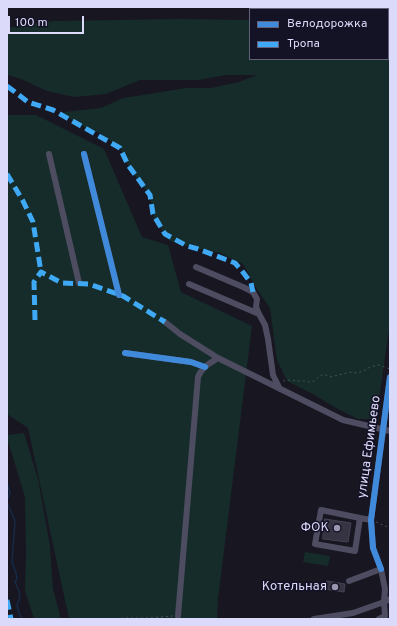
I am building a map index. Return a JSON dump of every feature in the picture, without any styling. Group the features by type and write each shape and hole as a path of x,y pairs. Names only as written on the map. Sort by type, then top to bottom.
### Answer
{"street":[{"path":"49,154 78,284"},
{"path":"84,154 119,295"},
{"path":"196,267 253,292 257,299 256,308 264,325 268,339 273,375 278,386"},
{"path":"190,284 259,314"},
{"path":"165,322 180,334 218,358 278,386 343,420 390,431"},
{"path":"125,353 191,362 205,367"},
{"path":"178,616 198,377 200,372 205,367 218,358"},
{"name":"улица Ефимьево","path":"379,619 385,616 387,600 381,569 373,548 371,520 390,377"},
{"path":"360,518 355,551 315,544 321,510 371,520"},
{"path":"349,581 381,569"},
{"path":"314,619 353,614 387,600"}],"path":[{"path":"278,386 281,382 289,380 309,382 322,375 330,376 351,372 358,373 379,364 390,369"},
{"path":"371,520 390,528"},
{"path":"96,619 178,616"}],"green space":[{"path":"178,19 249,20 249,60 389,60 390,22 390,323 376,419 358,419 287,381 277,360 270,308 258,291 243,264 220,253 170,241 154,220 150,195 130,170 120,148 100,133 86,128 60,113 101,108 123,98 186,88 211,88 239,82 257,75 226,75 198,80 140,80 106,94 74,97 47,91 21,79 7,75 7,28 54,21"},
{"path":"7,115 36,115 104,149 142,237 168,245 181,292 252,326 218,599 217,619 69,619 28,428 7,414"},
{"path":"24,433 38,479 50,546 53,589 61,619 34,619 25,590 25,497 7,438 7,435"},
{"path":"305,552 330,556 328,566 303,562"}],"building":[{"name":"ФОК","path":"325,519 351,523 348,542 323,539"},
{"name":"Котельная","path":"327,581 345,584 344,592 325,589"}],"waterway":[{"path":"7,483 10,493 7,500"},
{"path":"7,503 15,521 12,562 16,573 17,579 15,582 20,598 17,605 22,619"}],"marked path":[{"path":"7,86 28,102 53,110 120,148 128,165 150,195 153,214 165,234 187,246 235,263 251,283 253,292"},
{"path":"7,174 23,201 33,222 41,272"},
{"path":"35,320 34,282 41,272 62,283 89,284 123,296 165,322"},
{"path":"7,600 11,619"}],"cycle path":[{"path":"84,154 119,295"},
{"path":"125,353 191,362 205,367"},
{"path":"381,569 373,548 371,520 390,377"}],"place":[{"name":"ФОК","path":"337,528"},
{"name":"Котельная","path":"335,587"}]}
